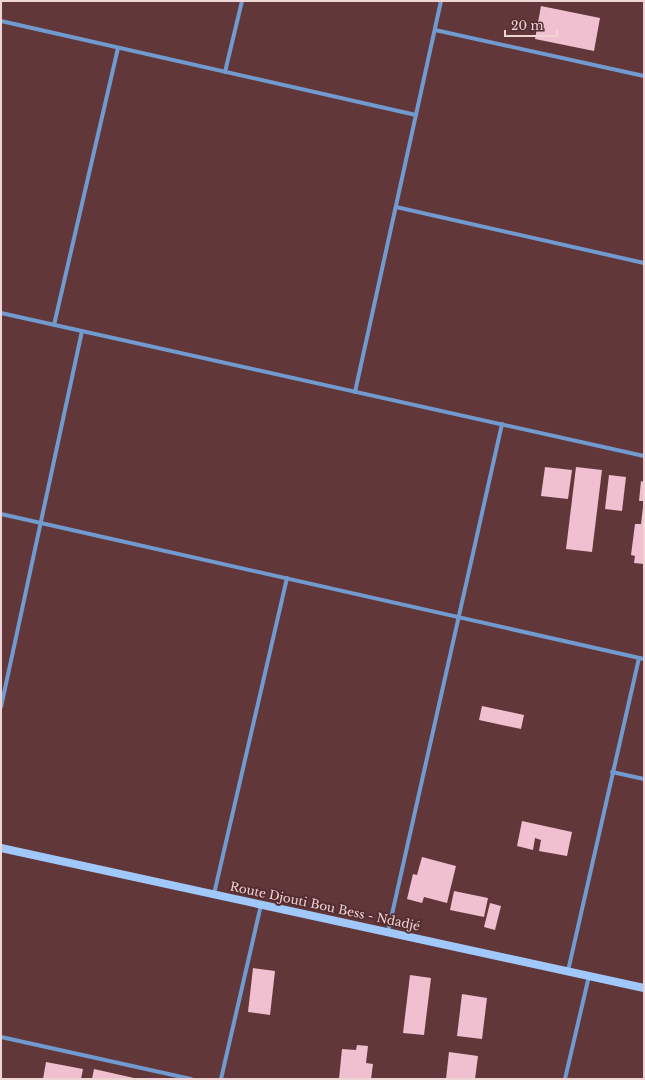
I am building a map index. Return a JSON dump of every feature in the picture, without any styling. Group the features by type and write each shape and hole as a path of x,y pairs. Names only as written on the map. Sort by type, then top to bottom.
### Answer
{"main road":[{"name":"Route Djouti Bou Bess - Ndadjé","path":"1,848 644,988"}],"street":[{"path":"225,72 242,1"},
{"path":"355,392 441,1"},
{"path":"1,21 416,115"},
{"path":"435,30 644,76"},
{"path":"54,325 118,48"},
{"path":"396,207 644,263"},
{"path":"1,313 644,456"},
{"path":"1,707 42,523 82,331"},
{"path":"388,932 460,617 502,424"},
{"path":"1,514 644,659"},
{"path":"214,894 287,578"},
{"path":"568,972 639,658"},
{"path":"612,772 644,779"},
{"path":"221,1079 261,905"},
{"path":"565,1079 589,976"},
{"path":"1,1037 191,1079"}],"building":[{"path":"541,6 600,18 594,51 535,39"},
{"path":"545,467 572,470 568,499 541,496"},
{"path":"576,467 602,470 592,552 566,549"},
{"path":"609,475 626,477 622,511 605,509"},
{"path":"641,481 644,482 644,501 639,501"},
{"path":"643,507 644,564 634,563 635,556 631,555 635,524 641,524"},
{"path":"482,706 524,715 521,729 479,720"},
{"path":"522,821 572,832 567,856 539,851 541,840 535,838 533,850 517,846"},
{"path":"422,857 456,866 447,903 424,897 422,903 407,899 413,874 417,875"},
{"path":"454,891 488,898 484,917 450,910"},
{"path":"490,903 501,906 495,930 484,927"},
{"path":"253,968 275,971 270,1015 248,1012"},
{"path":"410,975 431,978 424,1035 403,1033"},
{"path":"462,994 487,998 482,1039 457,1036"},
{"path":"357,1045 368,1046 366,1063 373,1064 371,1079 339,1079 342,1049 356,1050"},
{"path":"449,1052 478,1056 475,1079 446,1079"},
{"path":"46,1062 83,1069 81,1079 43,1079"},
{"path":"94,1069 134,1078 134,1079 92,1079"}]}
